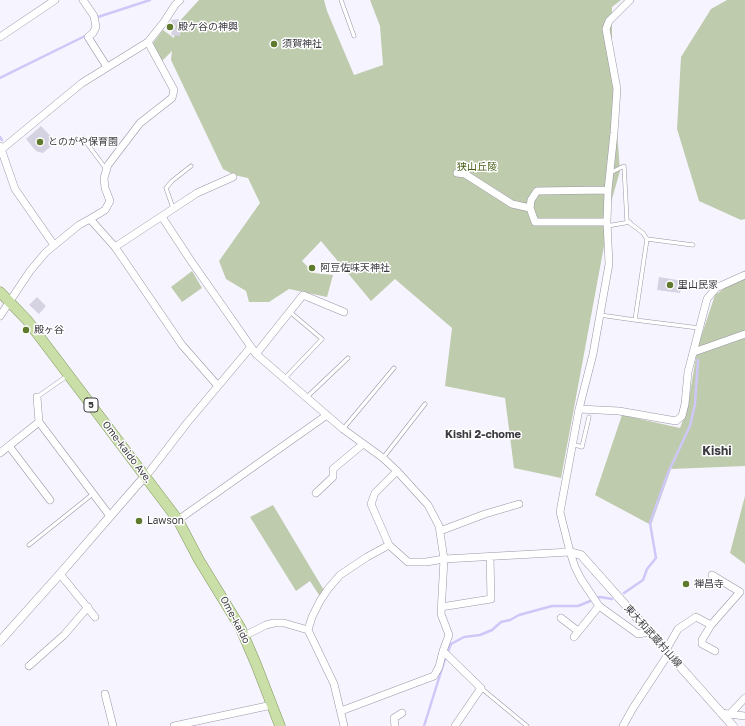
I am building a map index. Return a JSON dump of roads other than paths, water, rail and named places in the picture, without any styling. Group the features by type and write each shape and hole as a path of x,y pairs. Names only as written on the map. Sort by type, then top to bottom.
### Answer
{"main road":[{"name":"Ome-kaido Ave.","path":"0,292 27,320 178,520"},
{"name":"Ome-kaido","path":"178,520 244,636 280,726"}],"street":[{"path":"0,37 55,0"},
{"path":"83,0 94,16 96,27 93,33 88,37 107,66"},
{"path":"54,245 15,189 1,147 82,83 107,66 148,42 180,0"},
{"path":"630,0 609,21 606,29 616,89 608,190 607,224 609,264 589,372 579,409 572,444 560,512 570,552 581,579 596,601 638,634 650,632"},
{"path":"0,316 30,271 46,252 79,225 105,210 110,201 105,188 104,178 112,160 140,123 172,98 174,90 148,42"},
{"path":"457,173 465,174 512,204 530,208"},
{"path":"115,247 197,193 233,177"},
{"path":"607,224 535,222 530,208 531,200 538,191 608,190"},
{"path":"162,217 250,348 327,416 383,458 397,471 428,505 440,531 444,559 441,614 449,635 446,654 439,667 434,676 341,711"},
{"path":"90,219 115,247 182,345 218,386"},
{"path":"579,409 619,411 676,421 682,416 685,404 688,372 708,299 716,288 745,275"},
{"path":"256,354 303,295 344,312"},
{"path":"694,352 745,334"},
{"path":"0,641 150,471 187,423 250,348"},
{"path":"37,397 39,422 110,516"},
{"path":"178,520 327,416"},
{"path":"0,453 39,422"},
{"path":"316,493 334,477 333,469 363,444"},
{"path":"10,446 50,500"},
{"path":"397,471 375,493 371,504 389,545 408,562 570,552"},
{"path":"440,531 485,514 519,504"},
{"path":"344,726 334,684 308,630 312,617 320,601 340,575 366,557 389,545"},
{"name":"東大和武蔵村山線","path":"570,552 581,555 668,651 733,726"},
{"path":"441,607 491,599 490,557"},
{"path":"60,574 95,617"},
{"path":"712,575 740,592 710,625 702,640 702,644 715,651"},
{"path":"561,618 576,634 596,601"},
{"path":"29,666 64,636 88,607"},
{"path":"623,726 668,651 678,629 696,617 710,625"},
{"path":"244,636 266,625 284,623 308,630"},
{"path":"446,654 481,688 455,726"},
{"path":"105,694 113,726"},
{"path":"730,714 745,698"},
{"path":"174,726 272,705"},
{"path":"395,726 394,718 402,713"},
{"path":"721,713 745,716"}],"lane":[{"path":"341,0 354,36"},
{"path":"83,138 107,170"},
{"path":"174,208 166,188 172,181 191,166"},
{"path":"609,174 624,166 627,221 643,233 647,239 635,320"},
{"path":"607,224 630,222"},
{"path":"647,239 693,245"},
{"path":"284,378 322,339 290,312"},
{"path":"600,315 700,328"},
{"path":"306,398 348,358"},
{"path":"343,429 394,368"},
{"path":"37,397 68,374"},
{"path":"383,458 425,404"},
{"path":"572,444 582,446 589,417"},
{"path":"29,545 94,493"},
{"path":"481,688 527,726"}],"waterway":[{"path":"97,19 98,17 150,0"},
{"path":"0,78 87,35"},
{"path":"624,593 643,580 647,569 656,558 650,523 668,473 690,426 695,404 698,360"},
{"path":"424,726 451,644 464,637 480,635 492,630 501,622 510,620 519,615 552,606 578,606 600,597 612,599"}],"place":[{"name":"殿ケ谷の神輿","path":"170,27"},
{"name":"須賀神社","path":"274,44"},
{"name":"とのがや保育園","path":"40,142"},
{"name":"阿豆佐味天神社","path":"312,268"},
{"name":"里山民家","path":"670,285"},
{"name":"殿ヶ谷","path":"26,330"},
{"name":"Lawson","path":"139,521"},
{"name":"禅昌寺","path":"686,584"}],"district":[{"name":"Kishi 2-chome","path":"483,435"},
{"name":"Kishi","path":"717,451"}],"park label":[{"name":"狭山丘陵","path":"477,167"}]}
